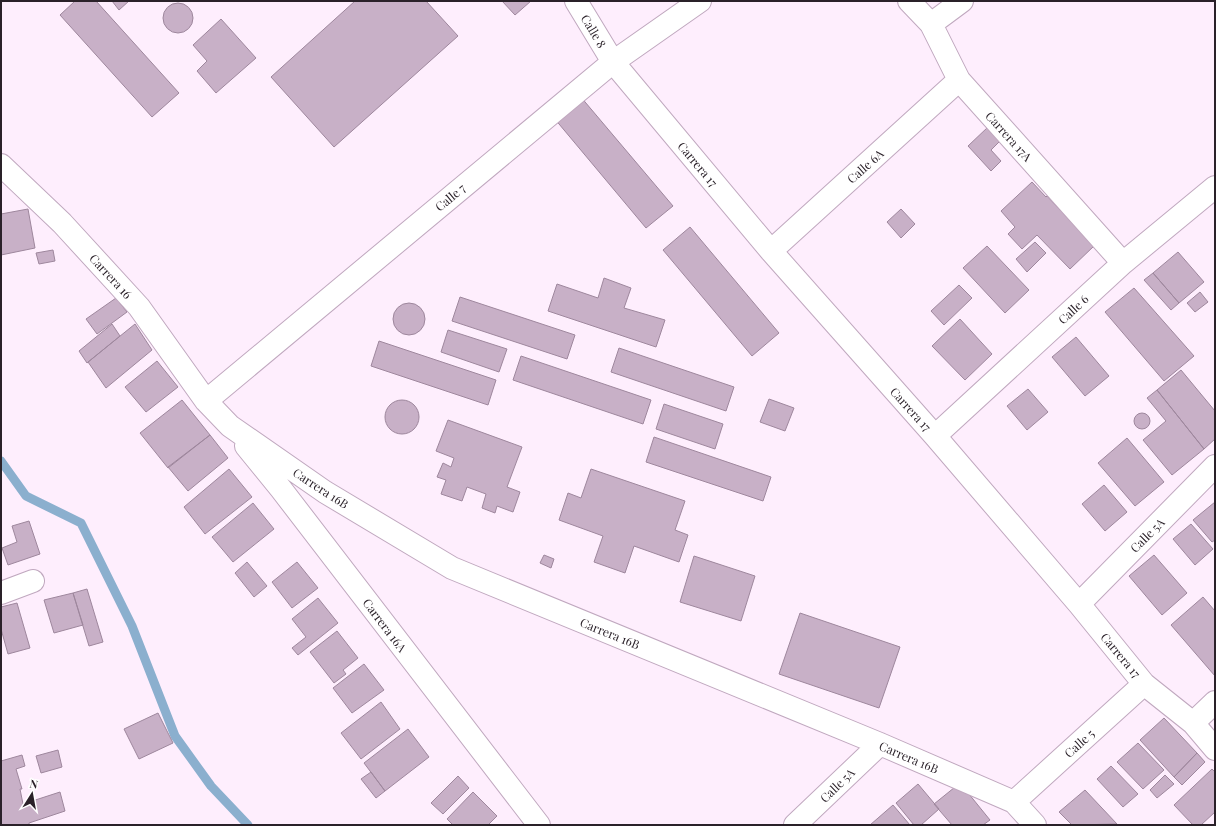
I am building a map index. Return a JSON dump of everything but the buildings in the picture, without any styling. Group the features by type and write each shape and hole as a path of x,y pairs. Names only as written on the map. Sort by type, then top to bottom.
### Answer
{"street":[{"name":"Calle 8","path":"576,1 613,62"},
{"name":"Calle 7","path":"206,401 613,62 700,1"},
{"name":"Carrera 17A","path":"909,1 931,24 958,80 1123,263"},
{"path":"931,24 962,1"},
{"name":"Carrera 17","path":"613,62 771,251 935,436 1079,604 1144,684 1193,724 1215,749"},
{"name":"Calle 6A","path":"771,251 958,80"},
{"name":"Carrera 16","path":"1,164 62,223 139,307 206,401"},
{"name":"Calle 6","path":"935,436 1123,263 1215,187"},
{"name":"Carrera 16B","path":"206,401 230,426 325,492 452,568 880,744 1014,802 1035,825"},
{"name":"Carrera 16A","path":"230,426 281,489 539,825"},
{"name":"Calle 5A","path":"1079,604 1215,466"},
{"path":"1,593 33,582"},
{"name":"Calle 5","path":"1014,802 1144,684"},
{"path":"1193,724 1215,702"},
{"name":"Calle 5A","path":"795,825 880,744"}],"waterway":[{"path":"1,461 26,496 81,523 132,626 175,736 211,786 248,825"}]}
